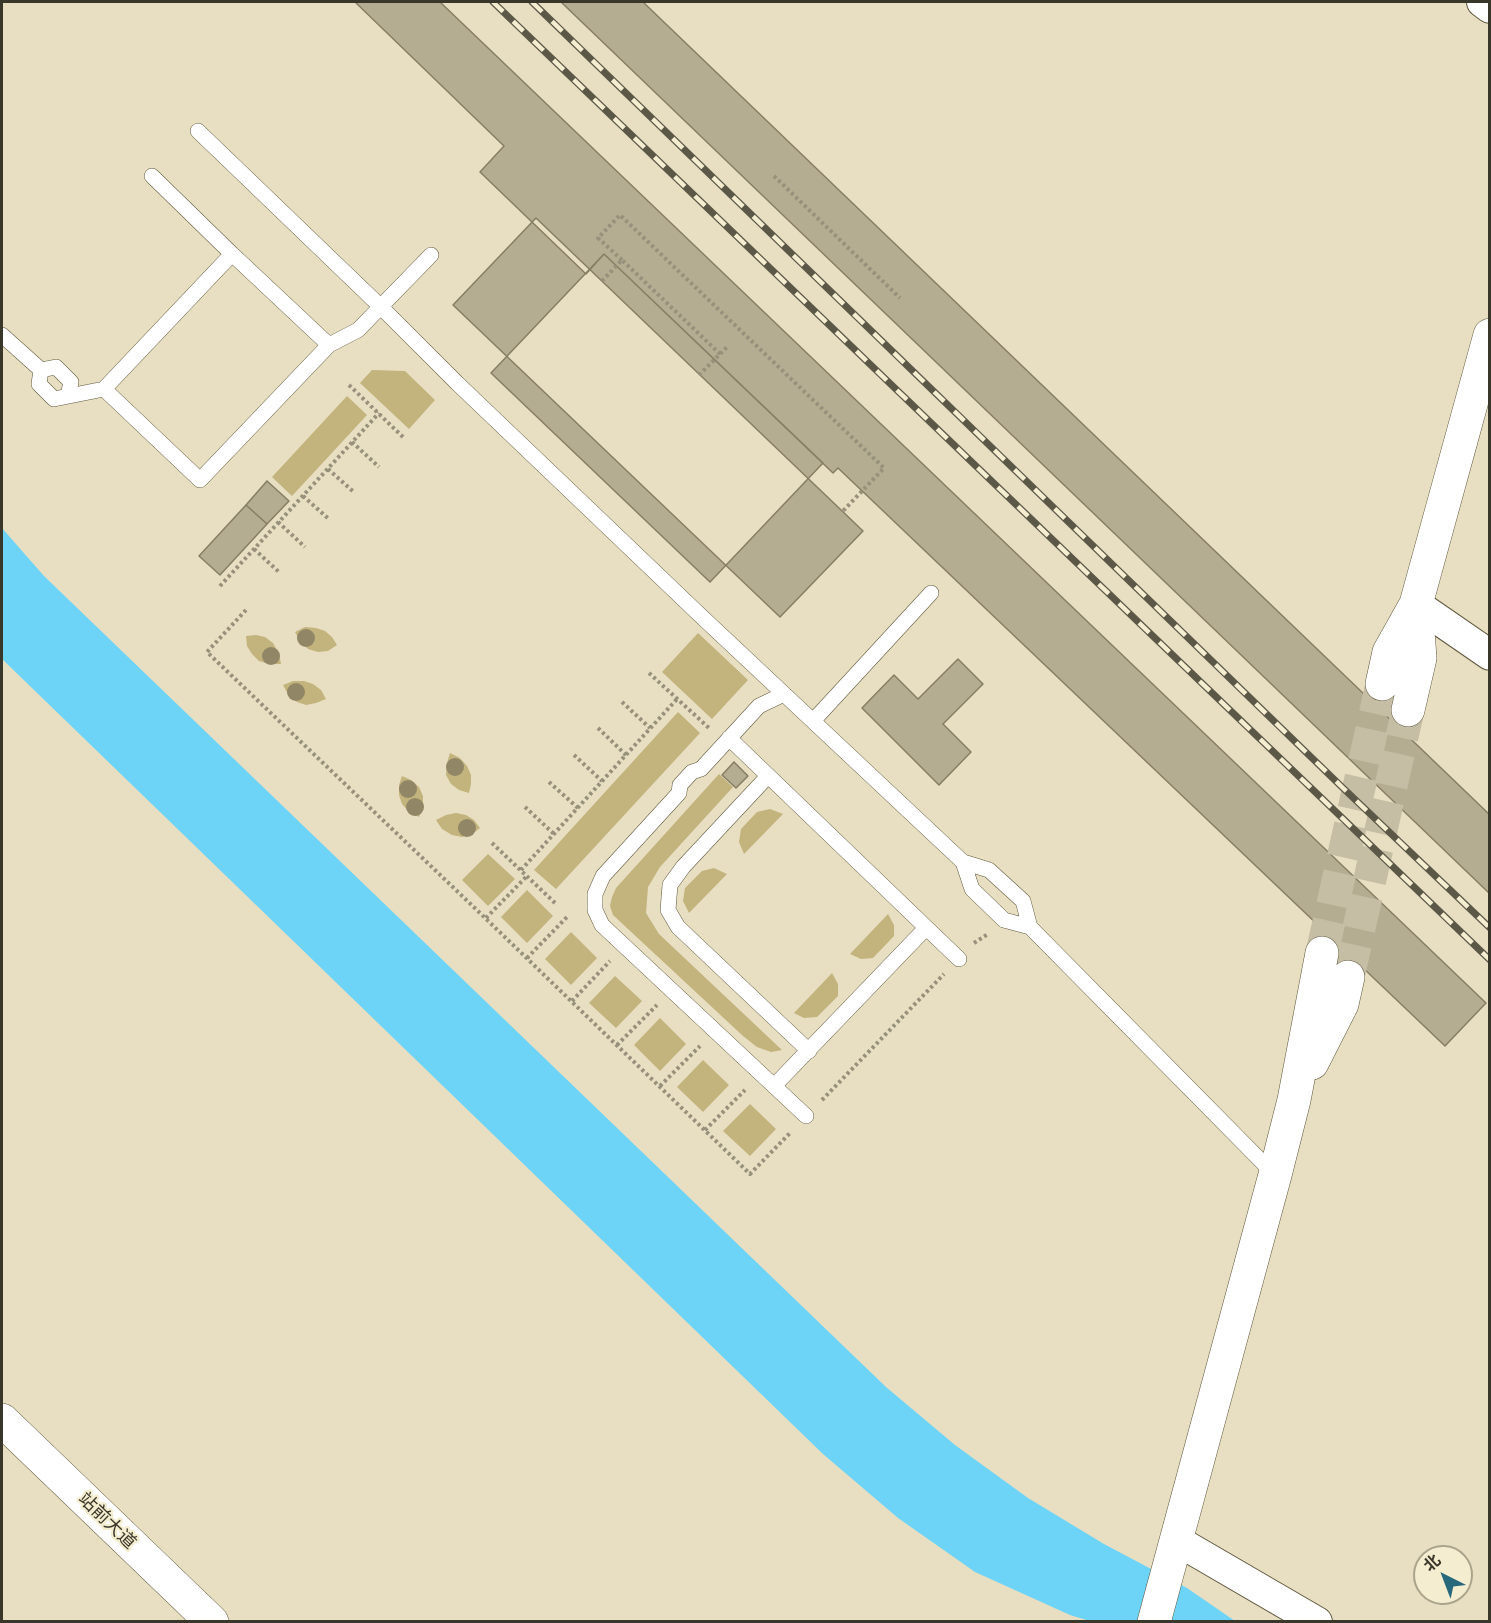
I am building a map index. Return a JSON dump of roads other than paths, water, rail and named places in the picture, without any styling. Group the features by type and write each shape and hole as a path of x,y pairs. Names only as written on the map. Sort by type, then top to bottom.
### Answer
{"street":[{"path":"1482,2 1490,8"},
{"path":"1382,684 1389,652 1416,604 1490,335"},
{"path":"1416,604 1490,655"},
{"path":"1408,710 1420,658 1416,604"},
{"path":"1154,1622 1294,1100 1322,953"},
{"path":"1294,1100 1342,1004 1348,977"},
{"name":"站前大道","path":"2,1420 212,1622"},
{"path":"1176,1540 1317,1622"}],"lane":[{"path":"198,131 465,391 963,862 990,870 1023,901 1030,927 1275,1174"},
{"path":"152,176 328,345"},
{"path":"41,370 39,384 54,399 104,389 232,254"},
{"path":"104,389 200,480 328,345 358,330 431,255"},
{"path":"2,335 41,370"},
{"path":"41,370 56,367 71,382 68,396"},
{"path":"813,721 931,593"},
{"path":"784,694 759,706 701,769 692,772 680,785 679,794 603,876 595,894 595,910 602,925 806,1116"},
{"path":"729,738 959,959"},
{"path":"768,776 683,867 670,885 668,910 678,927 809,1051"},
{"path":"963,862 972,889 1004,920 1030,927"},
{"path":"774,1086 926,928"}],"water":[{"path":"2,528 44,576 886,1387 955,1445 1028,1498 1104,1544 1187,1588 1235,1621 1093,1622 1070,1615 975,1572 898,1518 823,1454 2,659"}],"tunnel":[{"path":"1322,953 1382,684"},
{"path":"1348,977 1408,710"}],"railway":[{"path":"493,2 1490,960"},
{"path":"532,2 1490,928"}]}
